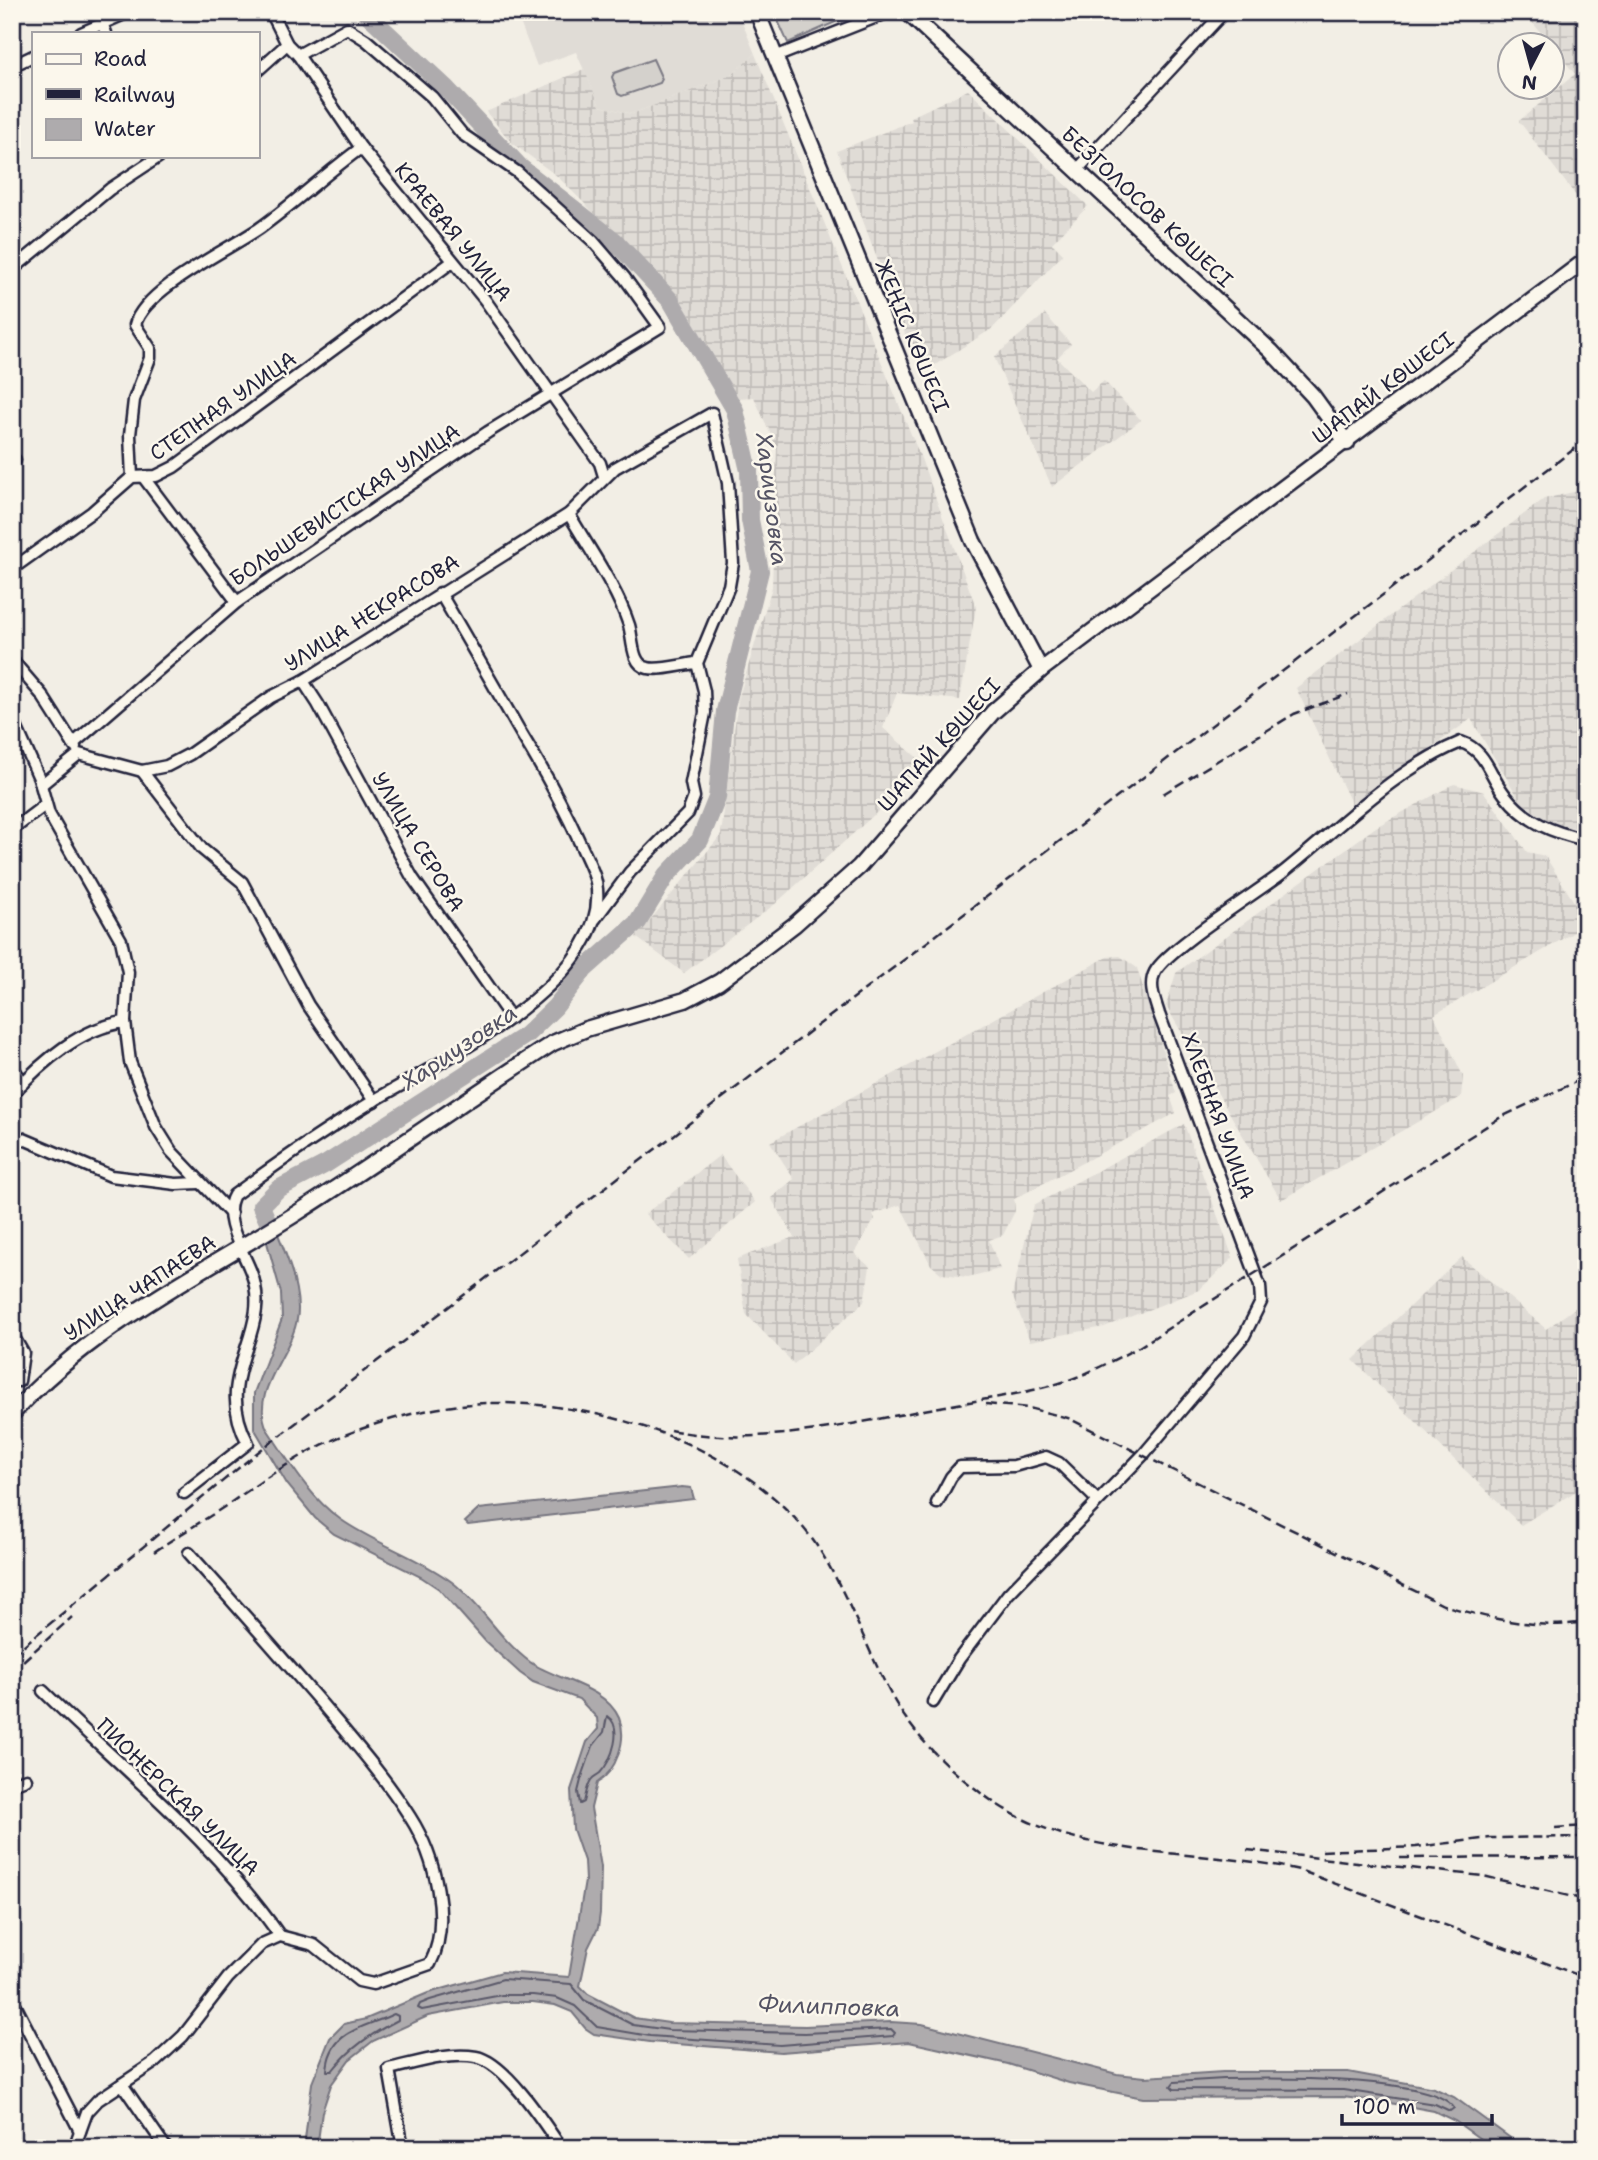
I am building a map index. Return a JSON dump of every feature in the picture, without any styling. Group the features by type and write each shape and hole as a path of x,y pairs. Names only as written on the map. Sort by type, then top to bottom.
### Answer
{"street":[{"path":"86,32 104,28 129,12"},
{"name":"КРАЕВАЯ УЛИЦА","path":"271,12 287,44 298,55 361,148 485,300 600,463 604,476"},
{"name":"ЖЕҢІС КӨШЕСІ","path":"757,12 973,541 1041,670"},
{"path":"775,57 889,12"},
{"name":"БЕЗГОЛОСОВ КӨШЕСІ","path":"907,12 1271,351 1313,396 1347,443"},
{"path":"1077,170 1224,12"},
{"name":"БОЛЬШЕВИСТСКАЯ УЛИЦА","path":"72,744 237,602 488,432 552,396 660,327 624,277 593,242 517,172 503,166 462,134 432,97 366,40 347,28 298,55"},
{"path":"259,69 287,44"},
{"path":"12,66 32,56"},
{"path":"132,477 130,435 134,400 150,358 150,348 135,326 137,316 173,283 259,229 361,148"},
{"path":"12,270 100,197 157,158"},
{"name":"ШАПАЙ КӨШЕСІ","path":"301,1210 553,1043 596,1026 685,1000 719,982 794,925 859,867 993,712 1041,670 1347,443 1586,260"},
{"name":"СТЕПНАЯ УЛИЦА","path":"12,569 92,512 132,477 156,476 174,467 452,262"},
{"name":"УЛИЦА НЕКРАСОВА","path":"142,771 167,766 190,754 271,697 303,681 569,514 604,476 712,413 720,435 728,483 733,563 729,586 697,663"},
{"path":"144,478 237,602"},
{"path":"184,1493 248,1443 235,1411 235,1385 259,1294 240,1248 231,1214 230,1202 234,1195 374,1101 472,1045 511,1018 559,974 587,938 595,919 630,872 688,813 694,797 691,783 705,713 704,691 697,663 649,668 641,664 635,654 629,625 614,592 569,514"},
{"path":"440,593 556,790 596,879 595,919"},
{"path":"12,660 42,695 79,754 142,771 202,849 242,883 308,1004 374,1101"},
{"name":"УЛИЦА СЕРОВА","path":"303,681 412,877 511,1018"},
{"path":"12,716 41,786 45,805 121,940 128,972 125,1022 130,1062 156,1128 171,1151 231,1214"},
{"name":"ХЛЕБНАЯ УЛИЦА","path":"933,1702 959,1659 1008,1594 1143,1455 1244,1336 1262,1303 1260,1286 1159,1014 1152,989 1155,972 1195,936 1281,874 1392,785 1439,751 1461,742 1475,746 1504,793 1525,816 1552,832 1586,840"},
{"path":"41,786 79,754"},
{"path":"12,830 45,805"},
{"path":"12,1094 85,1033 107,1024 125,1022"},
{"path":"12,1066 23,1083"},
{"path":"12,1134 111,1176 176,1184 199,1183"},
{"name":"УЛИЦА ЧАПАЕВА","path":"12,1414 32,1392 117,1324 301,1210"},
{"path":"12,1334 23,1353 16,1378 32,1392"},
{"path":"937,1503 960,1467 1014,1466 1046,1457 1059,1463 1097,1500"},
{"path":"74,2148 87,2112 98,2100 155,2062 183,2036 228,1978 262,1944 280,1936 314,1945 359,1981 373,1984 430,1964 439,1948 438,1895 426,1851 411,1819 379,1774 189,1553"},
{"name":"ПИОНЕРСКАЯ УЛИЦА","path":"43,1691 255,1899 280,1936"},
{"path":"12,1784 26,1779"},
{"path":"12,1999 80,2131"},
{"path":"403,2148 389,2069 456,2056 478,2057 500,2071 539,2115 561,2148"},
{"path":"122,2084 166,2148"}],"shaded area":[{"path":"516,12 738,12 755,54 731,75 632,114 600,106 576,52 537,66"},
{"path":"774,12 858,12 788,43"},
{"path":"1544,12 1586,12 1586,209 1519,121 1542,102 1566,102 1566,82 1575,74 1566,63 1566,32 1540,32 1532,22"},
{"path":"755,54 920,456 976,607 960,700 897,693 883,728 920,760 895,796 775,904 684,973 636,937 721,835 738,700 772,587 777,449 754,397 738,398 681,300 557,176 512,143 486,112 584,69 600,106 632,114 731,75"},
{"path":"653,59 662,79 660,83 622,96 618,94 612,77 614,73"},
{"path":"968,90 1088,206 1052,243 1063,254 993,328 927,370 907,339 837,151 912,121 911,117"},
{"path":"1045,314 1071,344 1057,358 1091,392 1104,381 1141,420 1052,487 994,357"},
{"path":"1586,489 1586,828 1555,827 1521,802 1471,719 1352,805 1296,688 1544,499"},
{"path":"1454,784 1484,792 1527,852 1545,856 1586,925 1434,1015 1463,1076 1461,1097 1281,1200 1166,1006 1176,973 1376,827"},
{"path":"1120,956 1137,968 1176,1093 1170,1096 1176,1113 1014,1199 1015,1211 1003,1235 989,1240 1000,1269 968,1277 942,1274 931,1265 900,1205 873,1214 875,1219 854,1253 870,1267 864,1302 794,1364 746,1314 737,1259 794,1237 771,1198 794,1179 770,1142 1107,957"},
{"path":"1184,1124 1233,1258 1199,1290 1104,1327 1030,1341 1012,1295 1034,1205"},
{"path":"720,1155 755,1202 689,1259 645,1214"},
{"path":"1462,1257 1546,1329 1586,1300 1586,1485 1521,1525 1353,1360"}],"water":[{"path":"267,1206 291,1269 298,1308 291,1338 264,1399 263,1414 267,1429 291,1465 318,1500 340,1519 452,1582 530,1662 592,1691 612,1707 619,1718 621,1745 610,1771 597,1783 591,1808 601,1867 598,1928 588,1948 580,1986 588,1994 634,2018 669,2023 805,2026 891,2022 922,2024 1117,2074 1145,2077 1223,2072 1348,2072 1434,2088 1454,2097 1524,2148 1493,2148 1455,2121 1434,2111 1396,2104 1343,2097 1143,2098 1069,2083 1008,2064 909,2042 781,2052 650,2042 594,2034 585,2028 572,2012 555,2005 503,2002 428,2016 373,2041 349,2060 331,2085 322,2112 317,2148 304,2148 312,2083 330,2038 344,2024 366,2019 428,1993 502,1972 569,1977 585,1881 584,1861 573,1829 571,1790 587,1742 598,1729 597,1718 579,1699 533,1682 520,1673 486,1642 439,1589 421,1577 334,1534 315,1518 287,1484 254,1428 254,1393 282,1319 281,1293 258,1210"},
{"path":"691,1488 694,1499 468,1525 465,1522 479,1509"}],"waterway":[{"name":"Хариузовка","path":"271,1229 261,1206 278,1189 326,1164 526,1035 555,1007 585,969 638,922 666,876 700,840 717,798 725,711 760,571 750,520 749,471 735,410 671,301 614,240 520,167 445,87 365,12"}],"railway":[{"path":"12,1655 258,1452 1586,440"},
{"path":"1163,794 1294,714 1348,694"},
{"path":"670,1430 737,1436 803,1432 1007,1396 1077,1377 1139,1347 1501,1117 1586,1077"},
{"path":"154,1552 284,1466 342,1436 396,1418 452,1406 490,1403 580,1411 627,1422 673,1437 716,1458 756,1483 791,1514 829,1566 889,1691 909,1724 948,1766 992,1801 1027,1821 1064,1835 1102,1844 1299,1870 1586,1978"},
{"path":"986,1404 1029,1408 1068,1418 1443,1605 1514,1622 1549,1625 1586,1622"},
{"path":"12,1671 72,1617"},
{"path":"1555,1828 1586,1826"},
{"path":"1322,1851 1416,1847 1490,1838 1586,1837"},
{"path":"1247,1850 1483,1876 1586,1900"},
{"path":"1400,1858 1586,1857"}],"water label":[{"name":"Филипповка","path":"829,2006"}]}
